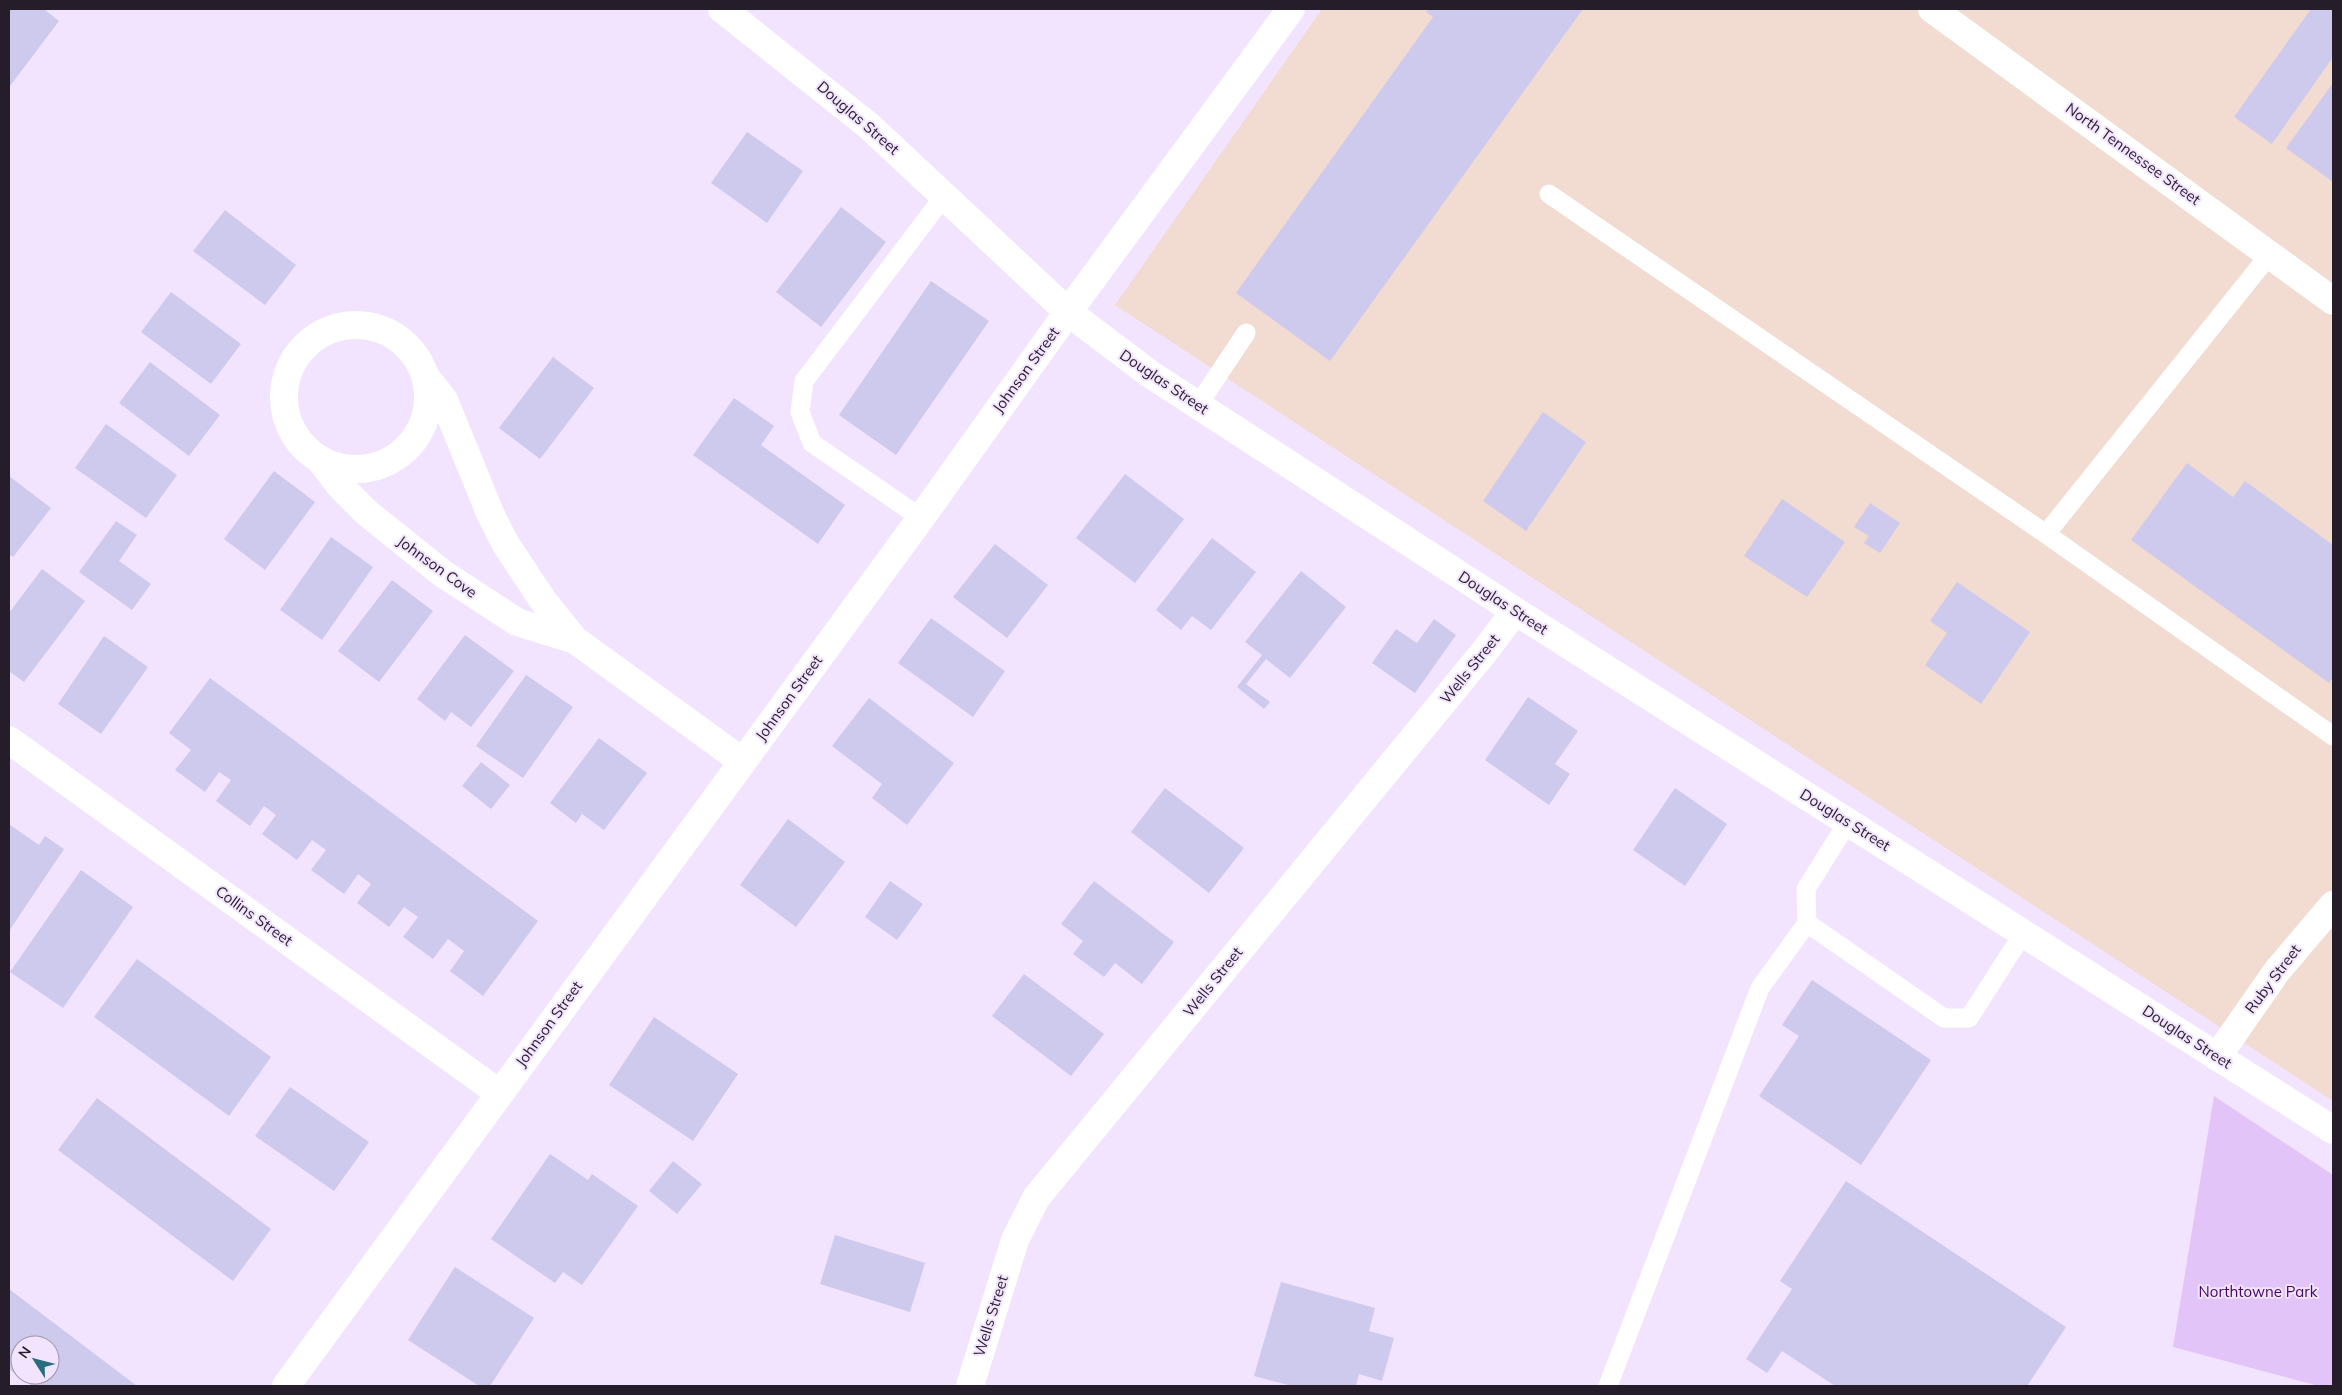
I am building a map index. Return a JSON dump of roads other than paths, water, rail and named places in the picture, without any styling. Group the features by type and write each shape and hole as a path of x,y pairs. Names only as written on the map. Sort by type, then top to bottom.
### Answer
{"street":[{"name":"Douglas Street","path":"722,9 830,92 945,196 1068,312 1103,340 1198,406 1515,611 2024,932 2333,1130"},
{"name":"Johnson Street","path":"286,1386 921,518 1068,312 1292,9"},
{"name":"North Tennessee Street","path":"1932,9 2333,301"},
{"name":"Johnson Cove","path":"574,640 517,622 442,573 366,512 340,487 321,461 299,443 286,418 283,390 292,363 310,341 335,328 363,324 390,333 412,351 425,376 444,400 490,513 505,543 539,594 574,640 742,761"},
{"name":"Johnson Cove","path":"321,461 348,469 376,467 401,453 419,432 428,404 425,376"},
{"name":"Wells Street","path":"970,1386 1015,1240 1036,1198 1485,651 1515,611"},
{"name":"Collins Street","path":"9,740 499,1093"},
{"name":"Ruby Street","path":"2217,1057 2277,972 2333,905"}],"lane":[{"path":"1550,194 2046,534 2333,736"},
{"path":"921,518 812,443 800,412 804,381 945,196"},
{"path":"2046,534 2270,254"},
{"path":"1198,406 1246,333"},
{"path":"1608,1386 1760,988 1807,923 1806,888 1848,822"},
{"path":"1807,923 1944,1018 1969,1018 2024,932"}],"park label":[{"name":"Northtowne Park","path":"2258,1292"}]}
